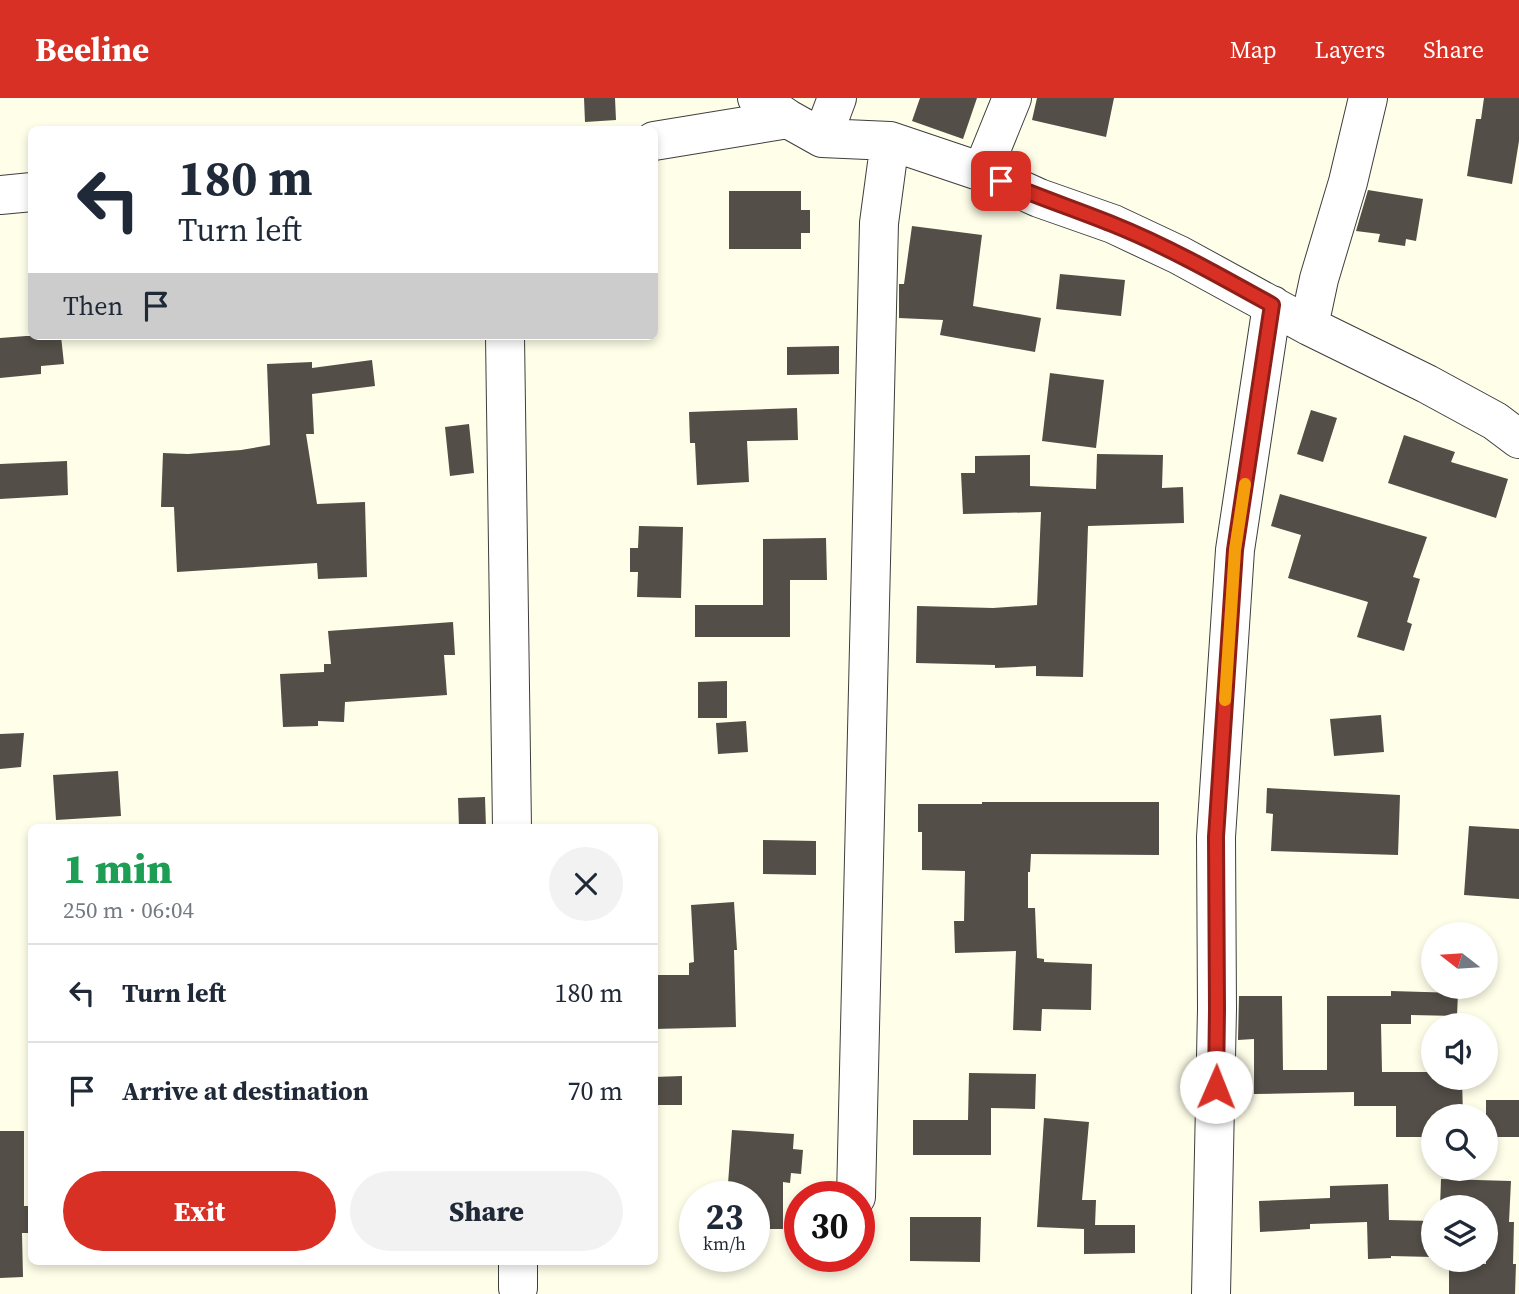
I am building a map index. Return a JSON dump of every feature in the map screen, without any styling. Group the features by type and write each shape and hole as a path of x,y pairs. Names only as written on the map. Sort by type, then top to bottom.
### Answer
{"street":[{"path":"757,98 822,138 890,141 982,172 1039,198 1113,224 1179,255 1309,326 1427,384 1495,421 1519,439"},
{"path":"822,138 837,98"},
{"path":"982,172 1012,98"},
{"path":"1309,326 1368,98"},
{"path":"658,140 788,119"},
{"path":"856,1181 880,223 890,141"},
{"path":"0,195 28,192"},
{"path":"1212,1294 1217,1009 1216,837 1235,550 1272,305"},
{"path":"505,340 512,824"}],"building":[{"path":"584,98 615,98 616,120 585,122"},
{"path":"920,98 977,98 963,139 912,121"},
{"path":"1037,98 1114,98 1106,137 1032,120"},
{"path":"1484,98 1519,98 1519,141 1512,184 1467,176 1476,119 1481,119"},
{"path":"1368,190 1423,199 1416,241 1406,239 1405,246 1378,242 1380,234 1356,231"},
{"path":"729,191 801,191 801,210 810,210 810,233 801,233 801,249 729,249"},
{"path":"912,226 982,235 973,306 1041,318 1035,352 940,335 943,320 899,318 899,284 904,284"},
{"path":"1060,274 1125,280 1121,316 1056,309"},
{"path":"28,336 28,340 61,340 64,364 41,366 41,374 0,378 0,338"},
{"path":"839,346 839,374 787,375 787,347"},
{"path":"372,360 375,386 312,394 314,434 306,434 317,504 365,502 367,577 318,579 317,563 177,572 174,507 161,507 163,453 188,454 270,445 267,364 312,362 312,368"},
{"path":"1050,373 1104,380 1096,448 1042,441"},
{"path":"797,408 798,440 747,441 749,482 697,485 695,443 690,443 689,412"},
{"path":"1311,410 1337,418 1323,462 1297,454"},
{"path":"469,424 474,473 450,476 445,427"},
{"path":"1404,435 1455,452 1451,462 1508,479 1496,518 1388,483"},
{"path":"1097,454 1163,455 1162,488 1183,487 1184,523 1088,526 1083,677 1036,676 1036,666 995,668 995,665 916,663 917,606 993,608 1037,605 1041,512 963,514 961,473 975,473 975,456 1030,455 1030,486 1096,489"},
{"path":"67,461 68,495 0,499 0,464"},
{"path":"1280,494 1427,537 1413,577 1420,579 1407,622 1412,624 1404,651 1357,637 1368,602 1288,578 1301,535 1271,526"},
{"path":"639,526 683,527 681,598 637,597 638,572 630,572 630,548 638,548"},
{"path":"826,538 827,580 790,580 790,637 695,637 695,605 763,605 763,539"},
{"path":"453,622 455,655 444,655 447,695 345,702 344,722 318,721 318,726 283,727 280,674 324,672 324,664 331,664 328,631"},
{"path":"727,681 727,718 698,718 698,682"},
{"path":"1381,715 1384,752 1334,756 1330,719"},
{"path":"746,721 748,752 718,754 716,723"},
{"path":"24,733 21,767 0,769 0,734"},
{"path":"118,771 121,816 56,820 53,775"},
{"path":"1267,788 1400,795 1398,855 1271,851 1273,814 1266,813"},
{"path":"485,797 486,824 459,824 458,798"},
{"path":"1159,802 1159,855 1031,854 1028,908 1035,908 1037,958 1044,959 1044,962 1092,964 1091,1010 1042,1009 1041,1031 1013,1030 1016,951 955,953 954,921 964,921 965,871 922,870 922,832 918,832 918,804"},
{"path":"1469,826 1519,829 1519,899 1464,895"},
{"path":"763,840 816,841 816,875 763,874"},
{"path":"734,902 737,950 734,950 736,1027 658,1029 658,975 689,975 689,963 694,962 691,905"},
{"path":"1391,991 1421,992 1421,999 1458,999 1457,1013 1421,1013 1421,1015 1411,1015 1411,1024 1381,1024 1382,1072 1421,1072 1421,1090 1462,1090 1463,1104 1421,1104 1421,1137 1396,1137 1396,1106 1354,1106 1354,1092 1254,1094 1254,1039 1238,1040 1239,996 1282,996 1283,1070 1327,1070 1327,996 1391,996"},
{"path":"969,1073 1036,1074 1035,1109 991,1108 991,1155 913,1155 913,1120 968,1120"},
{"path":"682,1076 682,1105 658,1105 658,1077"},
{"path":"1486,1100 1519,1100 1519,1137 1498,1137 1498,1104 1486,1104"},
{"path":"1044,1118 1089,1122 1082,1200 1096,1200 1095,1225 1135,1225 1135,1253 1084,1254 1084,1229 1037,1227"},
{"path":"732,1130 794,1134 793,1149 803,1150 801,1174 791,1173 790,1181 783,1182 783,1229 770,1229 770,1181 728,1181"},
{"path":"0,1131 24,1131 24,1206 28,1206 28,1233 22,1233 23,1277 0,1278"},
{"path":"1441,1181 1511,1181 1509,1222 1514,1222 1515,1294 1449,1294 1449,1272 1498,1272 1498,1195 1440,1195"},
{"path":"1388,1184 1389,1220 1421,1221 1421,1257 1368,1259 1367,1222 1310,1224 1310,1229 1260,1232 1259,1201 1330,1198 1330,1186"},
{"path":"910,1217 981,1217 980,1262 910,1261"}],"slow traffic":[{"path":"1225,700 1235,550 1245,484"}],"route":[{"path":"1001,181 1135,234 1272,305 1235,550 1216,837 1216,1087"}]}
